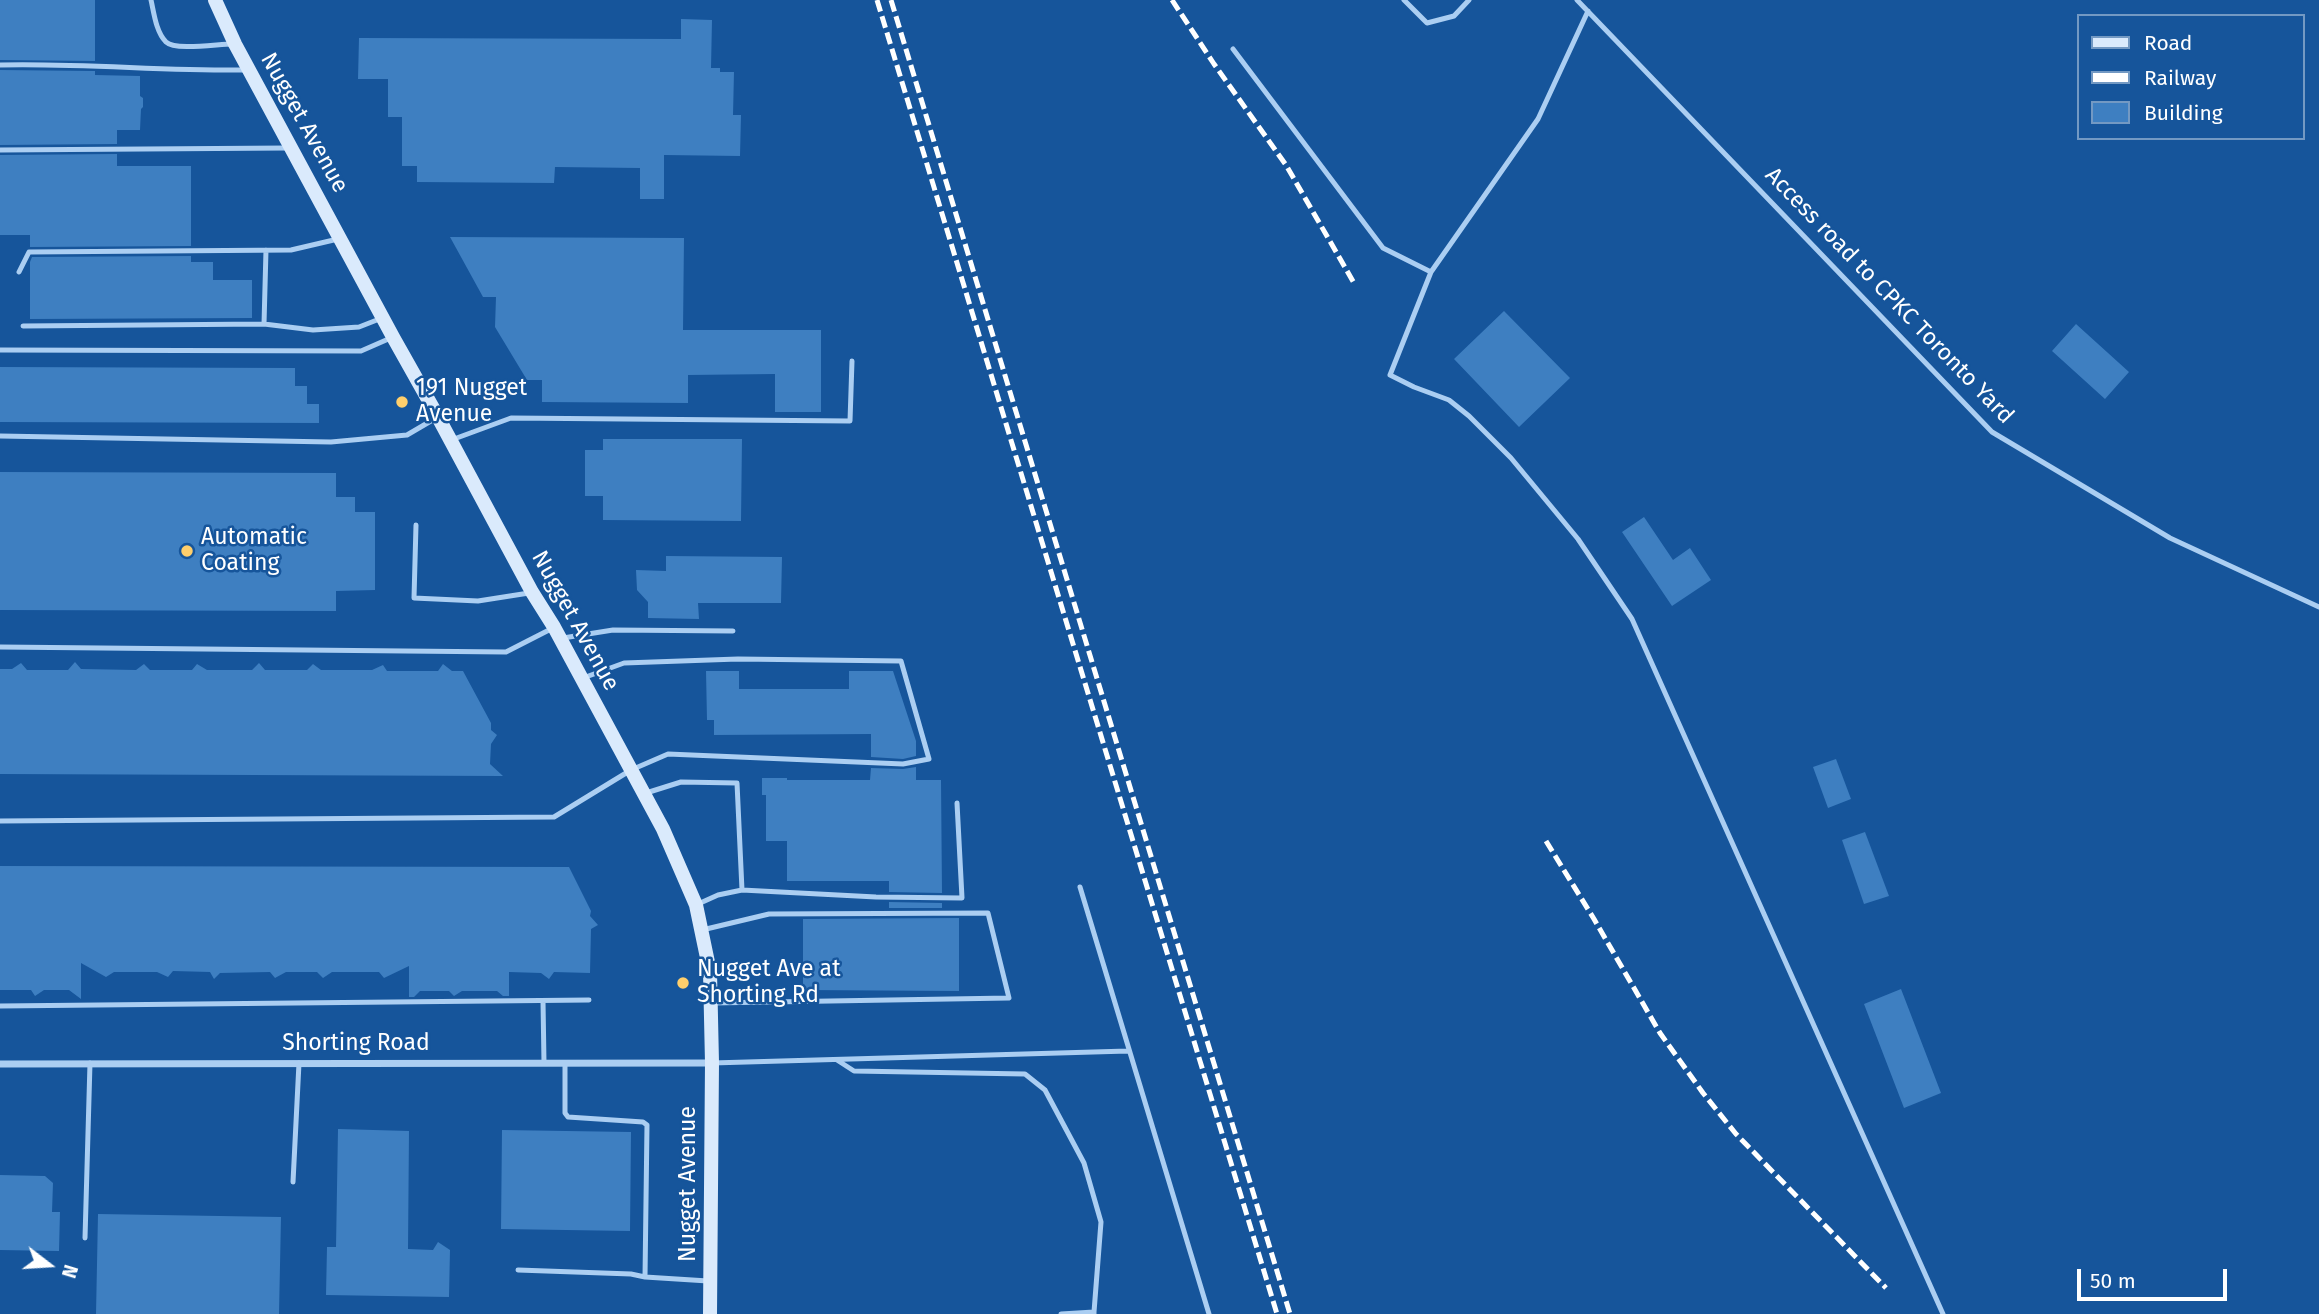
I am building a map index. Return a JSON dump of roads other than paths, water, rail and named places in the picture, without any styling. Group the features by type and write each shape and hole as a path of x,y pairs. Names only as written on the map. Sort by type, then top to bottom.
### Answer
{"street":[{"name":"Nugget Avenue","path":"215,0 235,44 393,337 663,830 696,905 710,972 710,1314"},
{"name":"Shorting Road","path":"0,1064 712,1063"}],"lane":[{"path":"151,0 157,27 164,40 172,46 235,44"},
{"path":"1404,0 1427,23 1454,16 1469,0"},
{"name":"Access road to CPKC Toronto Yard","path":"1577,0 1992,432 2170,538 2319,607"},
{"path":"1588,11 1538,119 1431,272 1390,375 1449,400 1511,458 1578,539 1632,620 1943,1314"},
{"path":"1233,49 1383,248 1431,272"},
{"path":"0,65 249,69"},
{"path":"0,150 292,148"},
{"path":"19,272 29,252 291,250 341,238"},
{"path":"264,324 267,250"},
{"path":"23,326 264,324 313,330 359,327 383,317"},
{"path":"0,349 361,351 393,337"},
{"path":"451,440 511,418 850,421 852,361"},
{"path":"0,436 331,442 407,435 438,416"},
{"path":"416,525 414,598 478,601 532,592"},
{"path":"0,646 506,652 557,633 613,630 733,631"},
{"path":"0,821 554,817 631,771 668,754 903,764 929,759 901,661 738,659 624,663 582,678"},
{"path":"643,793 681,782 737,783 741,890"},
{"path":"696,905 718,895 741,890 876,897 962,898 957,803"},
{"path":"1080,887 1209,1314"},
{"path":"702,930 769,914 988,913 1009,998 711,1003"},
{"path":"0,1006 589,1000"},
{"path":"543,1001 544,1063"},
{"path":"712,1063 1128,1051"},
{"path":"837,1060 854,1071 1025,1074 1045,1090 1084,1163 1101,1222 1094,1313 1061,1314"},
{"path":"85,1238 90,1063"},
{"path":"293,1182 299,1063"},
{"path":"565,1064 565,1114 568,1117 643,1122 647,1125 645,1277"},
{"path":"518,1270 631,1274 711,1282"}],"railway":[{"path":"877,0 1277,1314"},
{"path":"891,0 1290,1314"},
{"path":"1172,0 1286,165 1354,283"},
{"path":"1546,841 1660,1033 1703,1093 1736,1134 1886,1288"}],"place":[{"name":"191 Nugget Avenue","path":"402,402"},
{"name":"Automatic Coating","path":"187,551"},
{"name":"Nugget Ave at Shorting Rd","path":"683,983"}]}
